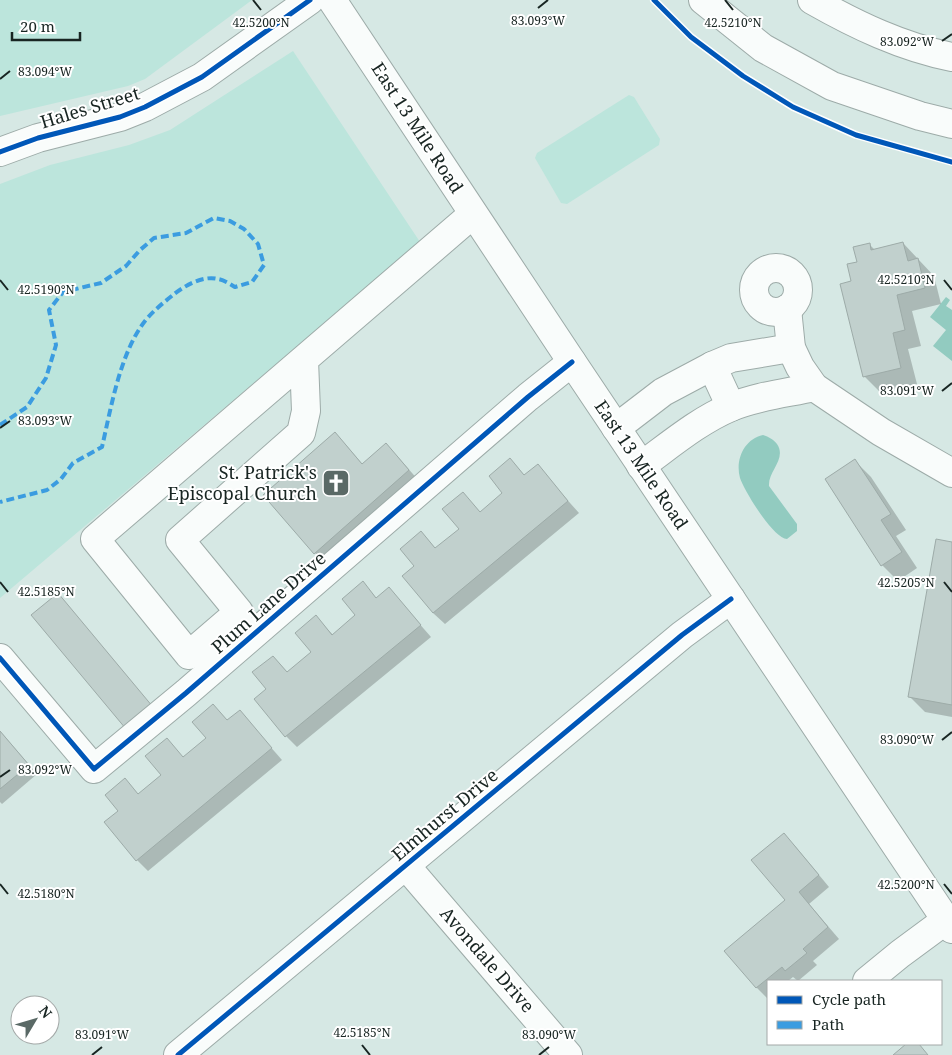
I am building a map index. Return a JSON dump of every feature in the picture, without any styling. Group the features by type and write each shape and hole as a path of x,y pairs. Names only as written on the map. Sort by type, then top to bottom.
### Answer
{"street":[{"name":"Hales Street","path":"0,152 38,138 120,117 145,107 202,76 310,0"},
{"name":"East 13 Mile Road","path":"332,0 641,466 949,925"},
{"path":"703,0 763,48 832,86 920,116 952,124"},
{"path":"812,0 883,36 928,52 952,57"},
{"path":"304,360 306,411 301,433 180,540 239,612 189,655 95,539 473,214"},
{"path":"786,309 791,348 800,367 814,388 881,432 952,473"},
{"path":"616,428 662,392 712,366 731,358 791,348"},
{"name":"Plum Lane Drive","path":"0,658 94,769 186,693 528,396 572,362"},
{"path":"712,366 731,407"},
{"path":"641,466 688,431 731,407 746,402 814,388"},
{"name":"Elmhurst Drive","path":"178,1055 682,635 731,599"},
{"name":"Avondale Drive","path":"406,866 568,1055"},
{"path":"868,980 900,954 949,925"}],"shaded area":[{"path":"0,0 252,0 145,79 128,86 0,116"},
{"path":"293,51 420,242 0,598 0,184 50,165 129,145 170,130"},
{"path":"629,95 634,97 660,139 659,145 567,204 561,203 535,158 537,153"},
{"path":"946,297 950,300 946,306 952,310 952,361 933,346 946,330 930,317"},
{"path":"763,435 769,437 777,444 780,455 771,475 769,486 797,524 797,531 787,539 781,537 767,523 747,493 740,478 739,464 742,451 756,437"}],"building":[{"path":"903,242 908,261 918,258 925,288 897,295 905,330 893,333 901,368 863,377 840,284 851,281 847,264 857,262 853,247 870,243 871,250"},
{"name":"St. Patrick's Episcopal Church","path":"335,432 362,464 386,443 409,470 314,554 263,495"},
{"path":"510,458 524,475 538,464 568,501 433,613 402,576 414,566 400,549 421,531 435,548 459,529 442,509 463,492 480,512 502,493 489,476"},
{"path":"855,459 891,514 881,520 902,552 881,566 825,479"},
{"path":"936,539 952,542 952,705 908,697"},
{"path":"363,581 376,598 389,587 421,625 285,737 254,699 266,689 252,672 273,656 287,672 311,652 295,633 316,615 332,635 355,615 342,599"},
{"path":"58,593 153,707 126,729 31,615"},
{"path":"213,704 227,720 240,710 272,748 136,861 104,822 118,811 105,795 125,778 138,794 161,775 145,756 167,738 183,757 206,738 192,722"},
{"path":"0,731 29,765 0,789"},
{"path":"784,833 819,875 799,892 828,927 803,949 807,953 785,971 782,967 756,988 724,951 785,900 751,860"},
{"path":"905,1045 920,1045 928,1055 893,1055"}],"marked path":[{"path":"0,425 27,407 46,378 56,345 49,310 63,292 101,283 126,266 154,238 186,233 214,218 230,221 244,229 258,244 264,265 252,282 235,287 222,280 212,278 194,282 173,295 145,321 136,334 123,365 113,398 102,447 73,463 61,479 47,490 0,502"}],"cycle path":[{"path":"0,152 38,138 120,117 145,107 202,77 310,0"},
{"path":"654,0 691,37 743,76 793,107 856,135 952,162"},
{"path":"0,658 94,769 186,693 528,397 572,362"},
{"path":"178,1055 682,635 731,599"}],"place":[{"name":"St. Patrick's Episcopal Church","path":"336,483"}]}
